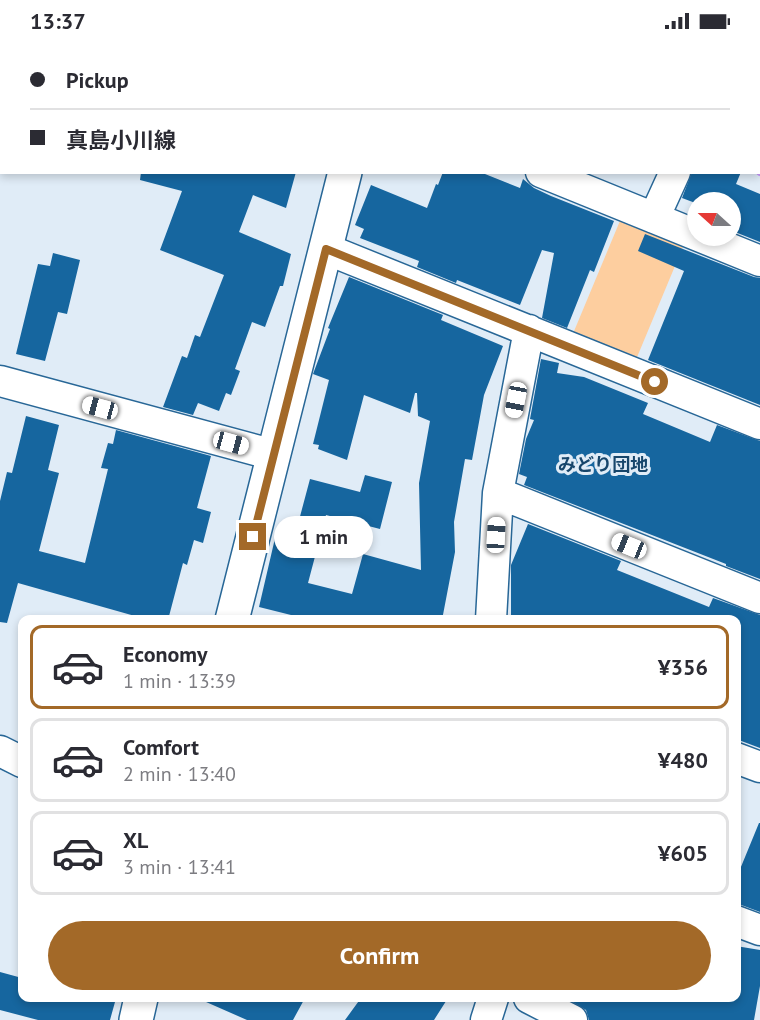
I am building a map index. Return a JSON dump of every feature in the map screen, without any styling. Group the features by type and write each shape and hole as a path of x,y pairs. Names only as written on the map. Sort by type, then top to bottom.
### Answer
{"street":[{"path":"233,615 345,174"},
{"path":"546,174 760,261"},
{"path":"654,218 674,174"},
{"path":"326,249 760,424"},
{"path":"491,615 498,493 529,330"},
{"path":"0,381 274,455"},
{"path":"498,493 760,598"},
{"path":"0,751 18,760"},
{"path":"741,760 760,767"},
{"path":"741,923 760,930"},
{"path":"136,1020 140,1002"},
{"path":"486,1020 492,1002"},
{"path":"537,1002 572,1020"}],"shaded area":[{"path":"622,216 685,242 635,362 572,336"}],"building":[{"path":"141,174 295,174 286,208 253,195 239,232 291,254 283,286 280,286 265,327 252,322 235,369 240,371 231,395 226,393 219,411 198,403 193,415 163,407 182,356 187,358 195,335 200,337 224,275 160,250 182,191 140,180"},
{"path":"442,174 485,174 520,188 523,179 534,188 551,196 614,221 594,272 590,270 567,328 542,318 554,253 542,250 520,305 417,267 419,261 360,238 364,229 355,225 371,185 427,208 436,184 438,185"},
{"path":"691,174 740,174 736,184 760,194 760,242 741,234 741,192 687,192 687,200 682,198"},
{"path":"645,234 760,278 760,405 648,360 684,271 638,251"},
{"path":"53,253 80,260 67,314 58,312 45,361 16,354 38,264 50,266"},
{"path":"349,277 443,315 441,320 503,346 484,395 472,460 465,459 454,522 455,552 443,615 291,615 259,607 276,534 294,539 310,479 360,492 365,475 392,482 380,529 326,515 308,583 352,594 363,554 421,570 419,483 430,421 418,416 417,393 415,393 410,413 364,395 347,460 318,449 319,445 313,444 329,380 313,374 330,329 328,328"},
{"path":"541,359 559,363 557,373 584,377 648,403 643,414 710,442 717,425 760,441 760,579 524,485 527,477 519,474 526,439 534,420 530,419"},
{"path":"26,416 59,425 48,470 59,473 39,551 85,563 108,469 101,468 108,443 113,444 116,430 211,456 197,508 211,512 203,543 194,540 187,565 183,563 169,615 131,615 18,583 7,623 0,622 0,501 7,472 12,473"},
{"path":"528,524 621,561 617,570 709,607 713,598 760,615 760,748 741,741 741,615 511,615 511,565"},
{"path":"760,823 760,912 741,905 741,867"},
{"path":"741,947 760,950 760,986 754,1020 589,1020 586,1010 573,1002 741,1002"},
{"path":"0,972 18,977 18,1002 115,1002 110,1020 38,1020 0,1010"},
{"path":"206,1002 303,1002 293,1020 247,1020"},
{"path":"358,1002 445,1002 434,1020 345,1020"}],"district":[{"name":"みどり団地","path":"603,464"}],"route":[{"path":"253,537 326,249 655,382"}]}
